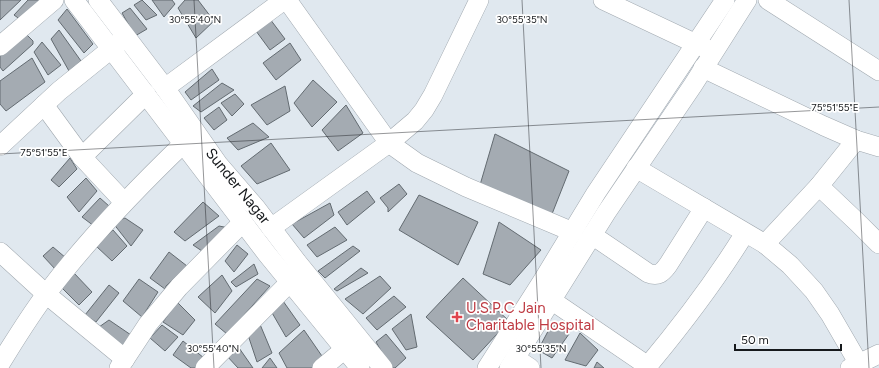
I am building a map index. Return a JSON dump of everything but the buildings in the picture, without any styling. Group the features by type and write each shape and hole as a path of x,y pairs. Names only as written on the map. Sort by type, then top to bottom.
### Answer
{"street":[{"path":"0,46 54,0"},
{"path":"74,0 119,43 146,94 243,222 360,368"},
{"path":"165,88 286,0 389,143 405,156 466,187 572,232"},
{"path":"271,228 389,143 415,121 424,110 479,0"},
{"path":"603,0 696,43 708,60 856,140 879,147"},
{"path":"487,368 596,193 725,0"},
{"path":"518,365 551,300 592,235 747,0"},
{"path":"768,0 879,71"},
{"name":"Sunder Nagar","path":"103,2 119,43 165,88 218,164 256,208 297,262 384,368"},
{"path":"0,146 59,91 119,43"},
{"path":"82,157 146,94"},
{"path":"44,105 82,157 124,202"},
{"path":"765,244 819,186 856,140"},
{"path":"0,364 46,294 104,224 124,202 184,143"},
{"path":"636,168 765,244 790,265 814,291 830,314 854,366 879,354"},
{"path":"819,186 879,244"},
{"path":"592,235 648,273 658,275 662,273 668,265 704,208"},
{"path":"0,253 122,363 148,324 179,287 243,222"},
{"path":"551,300 647,367 718,277 745,233"},
{"path":"205,368 290,282"},
{"path":"322,368 344,349"}],"place":[{"name":"U.S.P.C Jain Charitable Hospital","path":"457,317"}]}
